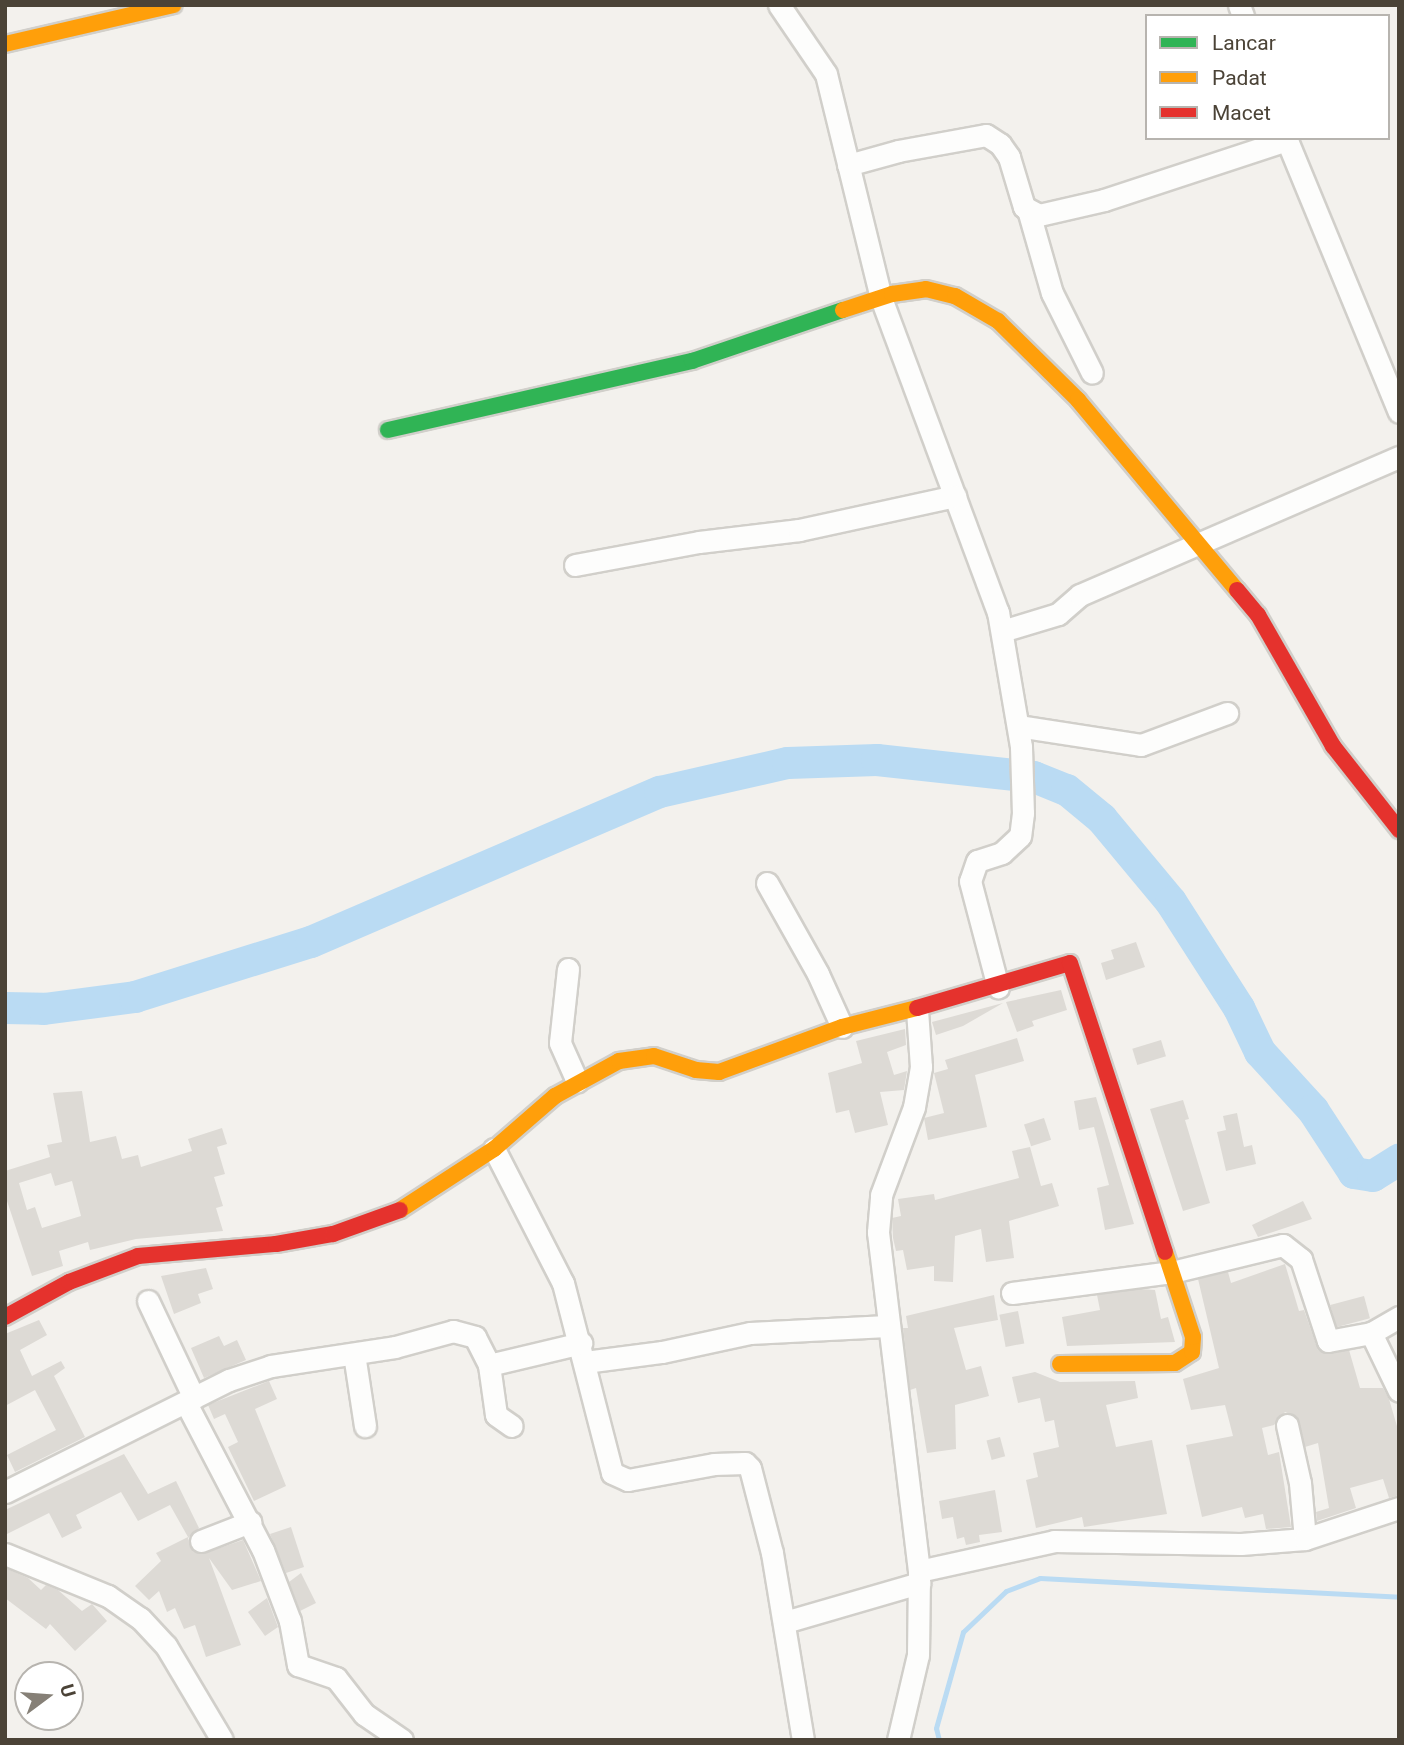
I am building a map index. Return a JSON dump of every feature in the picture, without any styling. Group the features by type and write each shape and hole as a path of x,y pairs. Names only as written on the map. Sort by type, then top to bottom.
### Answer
{"street":[{"path":"5,44 174,5"},
{"path":"779,5 826,74 881,298 1002,631 1020,736 1023,813 1020,836 1002,853 977,861 970,881 998,987"},
{"path":"848,165 898,151 986,135 995,138 1009,157 1029,213 1052,293 1092,373"},
{"path":"1029,213 1056,213 1104,200 1284,140"},
{"path":"1287,140 1399,412"},
{"path":"388,430 692,360 881,298 938,290 998,321 1078,400 1258,615 1333,746 1399,830"},
{"path":"1002,631 1058,614 1080,595 1399,457"},
{"path":"575,565 699,542 799,530 955,496"},
{"path":"1020,736 1141,745 1227,713"},
{"path":"767,883 818,974 842,1027"},
{"path":"5,1317 69,1282 138,1256 276,1244 363,1227 426,1197 494,1149 577,1081 619,1061 654,1056 696,1070 719,1072 842,1027 917,1010 1070,963 1172,1272 1191,1319 1192,1352 1186,1359 1168,1364 1060,1364"},
{"path":"568,969 560,1043 577,1081"},
{"path":"898,1740 918,1655 919,1577 887,1326 878,1232 881,1195 914,1107 921,1067 917,1010"},
{"path":"494,1149 553,1259 583,1352 596,1419 615,1476 634,1480 714,1464 745,1463 750,1468 785,1622 803,1740"},
{"path":"1012,1293 1172,1272 1283,1245 1301,1259 1328,1340 1371,1333 1399,1317"},
{"path":"148,1300 190,1401 250,1522 290,1621 298,1664 336,1678 364,1714 402,1740"},
{"path":"489,1366 583,1352 662,1352 750,1333 887,1326"},
{"path":"5,1492 190,1401 271,1366 465,1331 478,1340 489,1366 496,1415 512,1426"},
{"path":"1371,1333 1399,1391"},
{"path":"354,1353 365,1426"},
{"path":"1287,1425 1300,1482 1305,1539"},
{"path":"785,1622 919,1577 1054,1541 1241,1544 1305,1539 1399,1508"},
{"path":"201,1541 250,1522"},
{"path":"5,1554 108,1596 140,1618 166,1646 222,1740"}],"building":[{"path":"1136,942 1145,967 1106,980 1101,963 1114,959 1111,950"},
{"path":"1061,990 1067,1010 1032,1021 1034,1026 1017,1032 1006,1002"},
{"path":"1003,1003 963,1026 936,1035 932,1022"},
{"path":"905,1029 906,1045 887,1052 894,1075 907,1071 904,1090 880,1092 888,1125 855,1133 849,1110 836,1113 828,1073 862,1063 856,1041"},
{"path":"1017,1038 1024,1061 975,1075 987,1127 928,1140 924,1118 944,1113 934,1073 948,1069 945,1060"},
{"path":"1161,1040 1166,1056 1137,1065 1132,1049"},
{"path":"82,1091 90,1142 116,1136 122,1159 138,1155 141,1167 192,1151 188,1139 222,1128 227,1144 217,1147 225,1174 214,1177 223,1206 216,1208 223,1231 136,1239 90,1250 88,1242 59,1251 63,1266 32,1276 7,1201 5,1171 50,1157 47,1145 62,1142 53,1093","holes":["51,1173 55,1186 72,1181 81,1216 42,1228 35,1207 27,1210 19,1183"]},
{"path":"1096,1097 1134,1224 1105,1230 1097,1188 1109,1185 1094,1127 1079,1130 1074,1101"},
{"path":"1183,1100 1189,1119 1185,1120 1210,1203 1183,1211 1150,1109"},
{"path":"1237,1113 1244,1147 1252,1145 1256,1164 1226,1171 1217,1132 1226,1130 1223,1116"},
{"path":"1044,1118 1051,1140 1031,1146 1024,1124"},
{"path":"1030,1147 1041,1186 1052,1183 1059,1206 1009,1221 1014,1258 986,1262 981,1229 955,1236 953,1282 934,1281 934,1266 907,1270 903,1250 896,1251 893,1238 892,1218 901,1216 898,1199 934,1194 935,1200 1019,1178 1012,1151"},
{"path":"1303,1201 1312,1219 1258,1237 1252,1225"},
{"path":"1285,1264 1299,1311 1304,1310 1318,1350 1330,1354 1349,1350 1360,1388 1383,1388 1389,1399 1399,1433 1399,1495 1389,1498 1383,1479 1350,1488 1356,1508 1317,1521 1316,1512 1329,1508 1318,1443 1305,1447 1297,1417 1285,1412 1274,1425 1262,1428 1268,1455 1279,1452 1291,1527 1266,1529 1263,1514 1245,1518 1242,1507 1202,1517 1186,1445 1233,1436 1225,1405 1191,1410 1183,1379 1219,1368 1198,1279 1228,1272 1231,1283"},
{"path":"206,1268 213,1289 198,1294 201,1303 174,1314 161,1276"},
{"path":"1141,1289 1155,1290 1161,1319 1168,1317 1175,1342 1067,1346 1062,1317 1100,1310 1097,1295"},
{"path":"994,1295 998,1320 954,1328 966,1370 981,1366 989,1396 955,1405 956,1449 927,1453 916,1388 910,1390 903,1328 908,1328 906,1316"},
{"path":"1364,1296 1370,1318 1336,1327 1330,1305"},
{"path":"1018,1311 1024,1343 1006,1347 999,1315"},
{"path":"39,1320 47,1335 20,1350 32,1376 61,1361 65,1368 54,1376 85,1437 15,1472 7,1455 56,1430 35,1390 5,1406 5,1334"},
{"path":"219,1336 224,1346 237,1340 246,1360 204,1378 191,1348"},
{"path":"1035,1372 1060,1382 1135,1381 1138,1398 1106,1405 1116,1447 1152,1440 1167,1514 1084,1527 1082,1517 1036,1528 1026,1480 1038,1477 1033,1453 1059,1447 1054,1420 1045,1422 1040,1398 1018,1403 1012,1377"},
{"path":"269,1381 277,1399 255,1409 286,1486 254,1501 228,1447 238,1442 225,1414 214,1419 208,1405"},
{"path":"1000,1437 1005,1456 992,1460 986,1441"},
{"path":"124,1454 148,1494 176,1481 199,1528 188,1538 193,1552 205,1553 243,1540 261,1581 232,1590 209,1558 241,1645 206,1657 195,1625 184,1629 175,1608 167,1612 159,1591 149,1600 135,1586 161,1561 156,1553 188,1537 170,1505 138,1521 121,1492 76,1515 82,1528 62,1538 49,1513 5,1535 5,1510"},
{"path":"995,1490 1002,1532 979,1535 980,1542 966,1545 964,1537 957,1539 953,1517 942,1519 939,1501"},
{"path":"291,1527 304,1567 286,1573 270,1534"},
{"path":"5,1568 28,1578 41,1590 46,1585 58,1590 82,1611 92,1604 107,1621 75,1651 50,1624 46,1629 5,1598"},
{"path":"301,1573 316,1603 300,1611 289,1582"},
{"path":"267,1598 278,1627 265,1636 248,1612"}],"waterway":[{"path":"5,1008 44,1009 135,997 311,942 660,792 788,763 877,760 1034,777 1067,790 1102,819 1171,902 1239,1008 1260,1052 1313,1110 1354,1173 1373,1176 1399,1160"},
{"path":"939,1740 936,1728 963,1632 1006,1591 1040,1578 1399,1597"}],"traffic: fast":[{"path":"388,430 692,361 843,310"}],"traffic: slow":[{"path":"5,44 174,5"},
{"path":"843,310 892,294 926,289 955,296 998,321 1078,400 1237,590"},
{"path":"400,1210 494,1149 555,1096 619,1061 654,1056 696,1070 719,1072 842,1027 917,1008"},
{"path":"1060,1364 1175,1363 1192,1352 1193,1337 1165,1252"}],"traffic: jam":[{"path":"1237,590 1258,615 1333,746 1399,830"},
{"path":"917,1008 1070,963 1165,1252"},
{"path":"5,1317 69,1282 138,1256 276,1244 333,1234 400,1210"}]}
